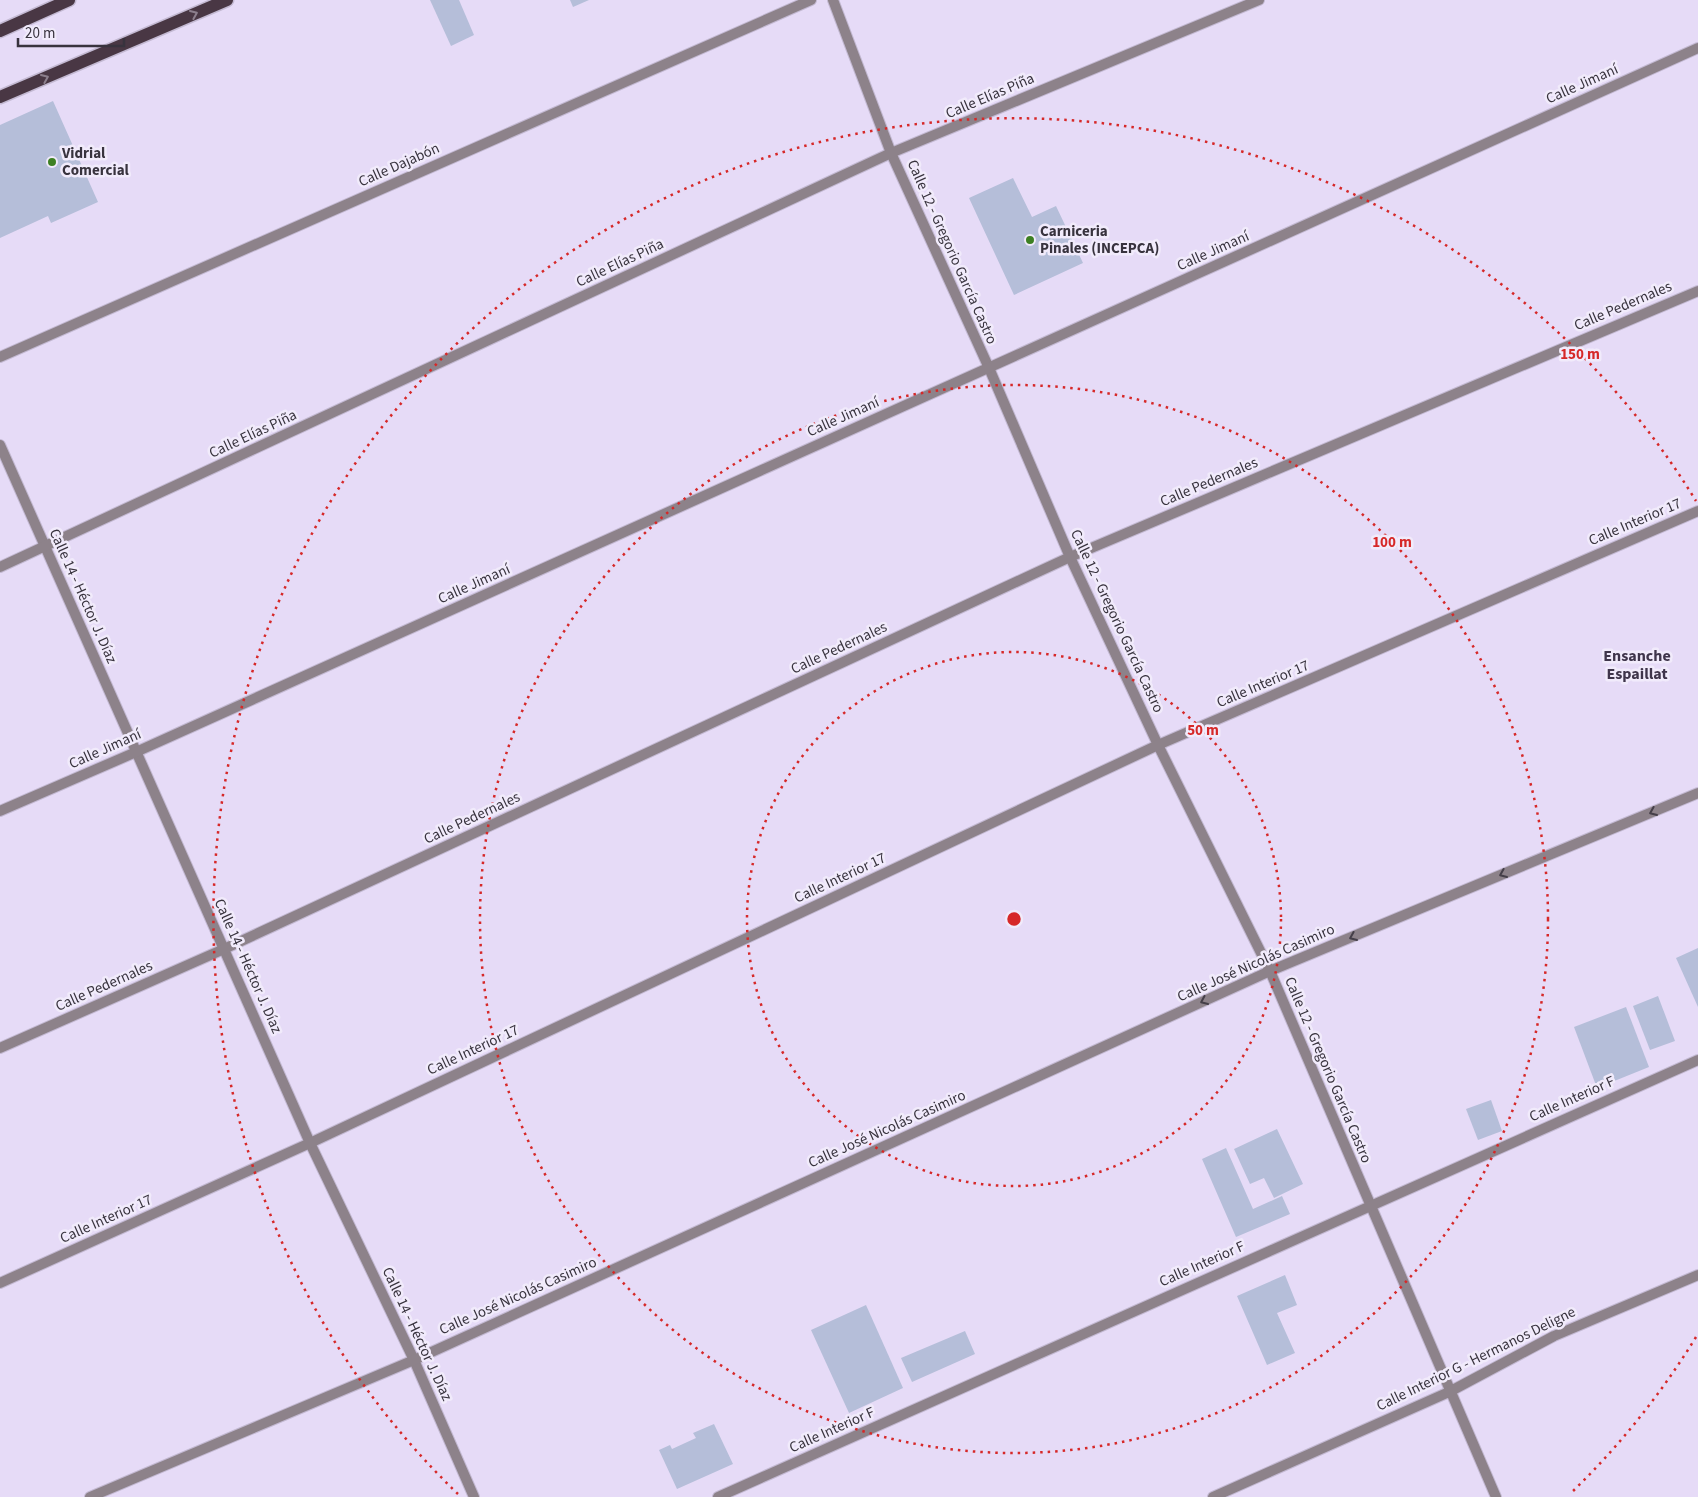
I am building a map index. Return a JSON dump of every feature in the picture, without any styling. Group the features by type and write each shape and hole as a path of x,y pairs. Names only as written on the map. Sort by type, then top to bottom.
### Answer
{"main road":[{"path":"0,31 69,0"},
{"path":"0,97 227,0"}],"street":[{"name":"Calle Dajabón","path":"0,357 811,0"},
{"name":"Calle 12 - Gregorio García Castro","path":"833,0 891,153 989,368 1070,557 1158,746 1270,972 1449,1392 1496,1497"},
{"name":"Calle Elías Piña","path":"0,567 891,153 1259,0"},
{"name":"Calle Jimaní","path":"0,812 1698,48"},
{"name":"Calle Pedernales","path":"0,1048 224,949 1070,557 1698,290"},
{"name":"Calle 14 - Héctor J. Díaz","path":"0,445 310,1143 414,1360 474,1497"},
{"name":"Calle Interior 17","path":"0,1283 310,1143 1158,746 1698,511"},
{"name":"Calle José Nicolás Casimiro","path":"90,1497 414,1360 1270,972 1698,793"},
{"name":"Calle Interior F","path":"718,1497 1698,1060"},
{"name":"Calle Interior G - Hermanos Deligne","path":"1213,1497 1449,1392 1554,1336 1698,1275"}],"building":[{"path":"430,0 459,0 474,35 451,46"},
{"path":"570,0 589,0 573,7"},
{"name":"Vidrial Comercial","path":"53,101 98,202 51,223 48,216 0,238 0,125"},
{"name":"Carniceria Pinales (INCEPCA)","path":"1013,178 1032,217 1056,206 1083,263 1014,295 969,198"},
{"path":"1698,948 1698,1007 1676,958"},
{"path":"1658,996 1675,1041 1650,1050 1633,1006"},
{"path":"1626,1007 1649,1067 1597,1088 1574,1027"},
{"path":"1491,1100 1502,1131 1478,1140 1466,1109"},
{"path":"1277,1129 1303,1184 1274,1198 1264,1178 1250,1184 1234,1149"},
{"path":"1226,1148 1253,1209 1282,1196 1290,1214 1236,1237 1202,1159"},
{"path":"1285,1275 1297,1305 1277,1313 1295,1353 1267,1365 1237,1296"},
{"path":"866,1305 903,1388 849,1413 811,1330"},
{"path":"965,1331 975,1354 912,1382 901,1358"},
{"path":"714,1424 733,1464 677,1489 659,1450 670,1445 672,1449 696,1438 693,1433"}],"place":[{"name":"Vidrial Comercial","path":"52,162"},
{"name":"Carniceria Pinales (INCEPCA)","path":"1030,240"}],"district":[{"name":"Ensanche Espaillat","path":"1637,665"}]}
